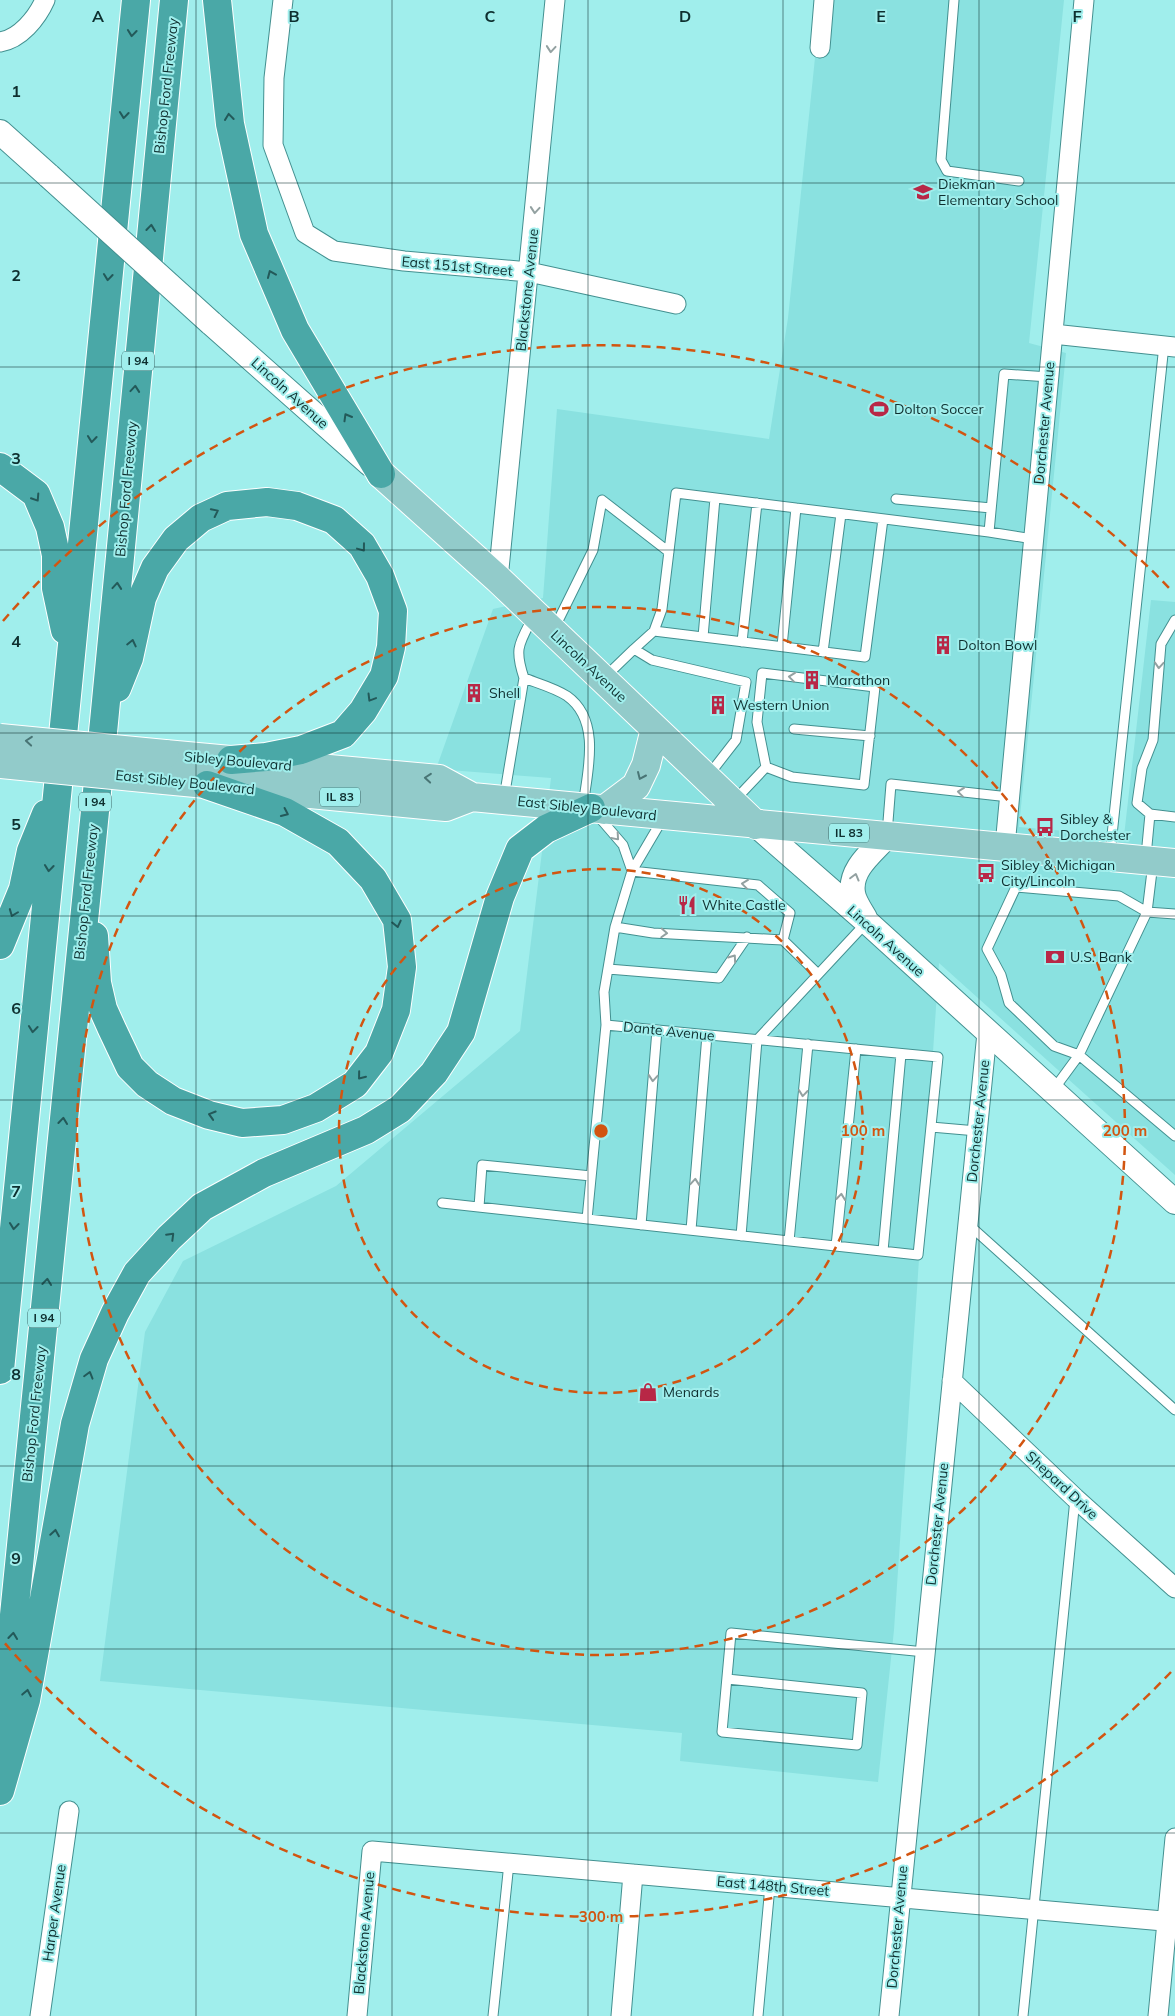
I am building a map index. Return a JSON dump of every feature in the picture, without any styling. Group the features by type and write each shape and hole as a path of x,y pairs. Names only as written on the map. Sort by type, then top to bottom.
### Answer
{"highway":[{"path":"0,1370 136,0"},
{"name":"Bishop Ford Freeway","path":"0,1754 86,882 104,722 174,0"},
{"path":"217,0 230,124 254,234 295,330 381,474"},
{"path":"0,466 36,494 50,527 56,555 56,588 70,652"},
{"path":"104,722 129,658 142,598 155,568 176,538 201,518 226,506 267,502 297,506 334,520 362,545 380,576 393,611 391,647 384,676 364,711 343,734 301,750 266,757 231,760"},
{"path":"0,945 23,889 31,851 58,784"},
{"path":"86,882 96,950 97,983 103,1009 130,1067 147,1084 173,1101 209,1115 242,1124 283,1120 316,1108 355,1084 379,1053 396,1010 402,967 397,920 373,879 338,842 285,812 207,784"},
{"path":"0,1791 26,1700 74,1424 94,1359 136,1273 202,1207 264,1174 366,1130 400,1108 434,1074 461,1032 500,897 520,849 546,830 593,808"}],"main road":[{"name":"Lincoln Avenue","path":"381,474 498,579 756,825"},
{"path":"593,808 636,786 646,765 656,729"},
{"name":"Sibley Boulevard","path":"0,738 164,767 231,760 439,779 472,797"},
{"name":"East Sibley Boulevard","path":"0,764 164,767 207,784 446,807 472,797 1158,861"}],"street":[{"path":"0,42 10,40 39,14 45,0"},
{"name":"East 151st Street","path":"283,0 274,78 273,145 292,200 306,233 334,251 404,262 529,272 676,304"},
{"name":"Blackstone Avenue","path":"498,579 555,0"},
{"path":"820,48 824,0"},
{"name":"Dorchester Avenue","path":"1005,846 1084,0"},
{"name":"Lincoln Avenue","path":"0,132 381,474"},
{"path":"1053,334 1169,346"},
{"name":"Lincoln Avenue","path":"756,825 867,922 1052,1092 1173,1197"},
{"path":"867,922 853,894 853,878 857,870 887,836"},
{"name":"Dorchester Avenue","path":"889,2016 987,1033"},
{"name":"Shepard Drive","path":"952,1381 1075,1498 1175,1588"},
{"name":"Harper Avenue","path":"40,2016 68,1811"},
{"path":"1158,2016 1171,1922 1175,1838"},
{"name":"Blackstone Avenue","path":"357,2016 372,1851"},
{"name":"East 148th Street","path":"372,1851 1171,1922"},
{"path":"621,2016 633,1874"}],"lane":[{"path":"954,0 941,160 947,170 1019,181"},
{"path":"1109,856 1169,346"},
{"path":"989,532 1004,374 1049,377"},
{"path":"603,679 654,631 662,609 676,493 1034,539"},
{"path":"703,637 715,498"},
{"path":"896,499 991,508"},
{"path":"503,800 524,678 518,660 520,643 544,623 593,550 602,500 669,552"},
{"path":"742,642 757,503"},
{"path":"782,646 796,508"},
{"path":"824,652 841,514"},
{"path":"654,631 865,657 883,519"},
{"path":"1175,620 1161,644 1153,740 1142,768 1137,803 1150,814 1175,817"},
{"path":"634,649 652,660 746,682 736,740 707,778"},
{"path":"762,673 875,687 864,785 792,777 766,768 757,722 762,673"},
{"path":"524,678 567,696 583,713 589,736 588,768 593,808 623,845 632,871"},
{"path":"794,729 870,736"},
{"path":"732,802 766,768"},
{"path":"887,836 891,784 1009,797"},
{"path":"1052,1092 1079,1055 1147,912 1158,861 1150,814"},
{"path":"606,1025 604,992 615,927 632,871 665,816"},
{"path":"632,871 758,886 790,912 783,940"},
{"path":"1175,914 1147,912 1119,896 1016,887 987,949 1001,975 1009,1002 1054,1046 1079,1055 1175,1136"},
{"path":"741,1236 757,1040 867,922"},
{"path":"615,927 653,933 783,940 818,974"},
{"path":"608,969 719,978 747,937"},
{"name":"Dante Avenue","path":"587,1219 606,1025 938,1057 931,1127"},
{"path":"641,1225 657,1030"},
{"path":"691,1230 707,1034"},
{"path":"789,1241 808,1044"},
{"path":"836,1246 856,1049"},
{"path":"883,1251 901,1054"},
{"path":"442,1203 918,1255 931,1127 977,1131"},
{"path":"479,1208 482,1164 591,1176"},
{"path":"968,1224 1175,1410"},
{"path":"1024,2016 1075,1498"},
{"path":"727,1679 862,1693 857,1745 722,1732 731,1633 925,1652"},
{"path":"493,2016 509,1863"},
{"path":"758,2016 770,1886"}],"shaded area":[{"path":"821,0 1064,0 1029,343 1066,353 1019,827 1124,836 1151,600 1175,602 1175,1175 939,963 894,1630 878,1782 680,1761 682,1733 100,1681 145,1332 183,1261 336,1186 520,1031 551,778 436,769 493,609 543,598 557,409 769,439 788,318"}],"place":[{"name":"Diekman Elementary School","path":"923,192"},
{"name":"Dolton Soccer","path":"879,409"},
{"name":"Dolton Bowl","path":"943,645"},
{"name":"Marathon","path":"812,680"},
{"name":"Shell","path":"474,693"},
{"name":"Western Union","path":"718,705"},
{"name":"Sibley & Dorchester","path":"1045,827"},
{"name":"Sibley & Michigan City/Lincoln","path":"986,873"},
{"name":"White Castle","path":"687,905"},
{"name":"U.S. Bank","path":"1055,957"},
{"name":"Menards","path":"648,1392"}]}
